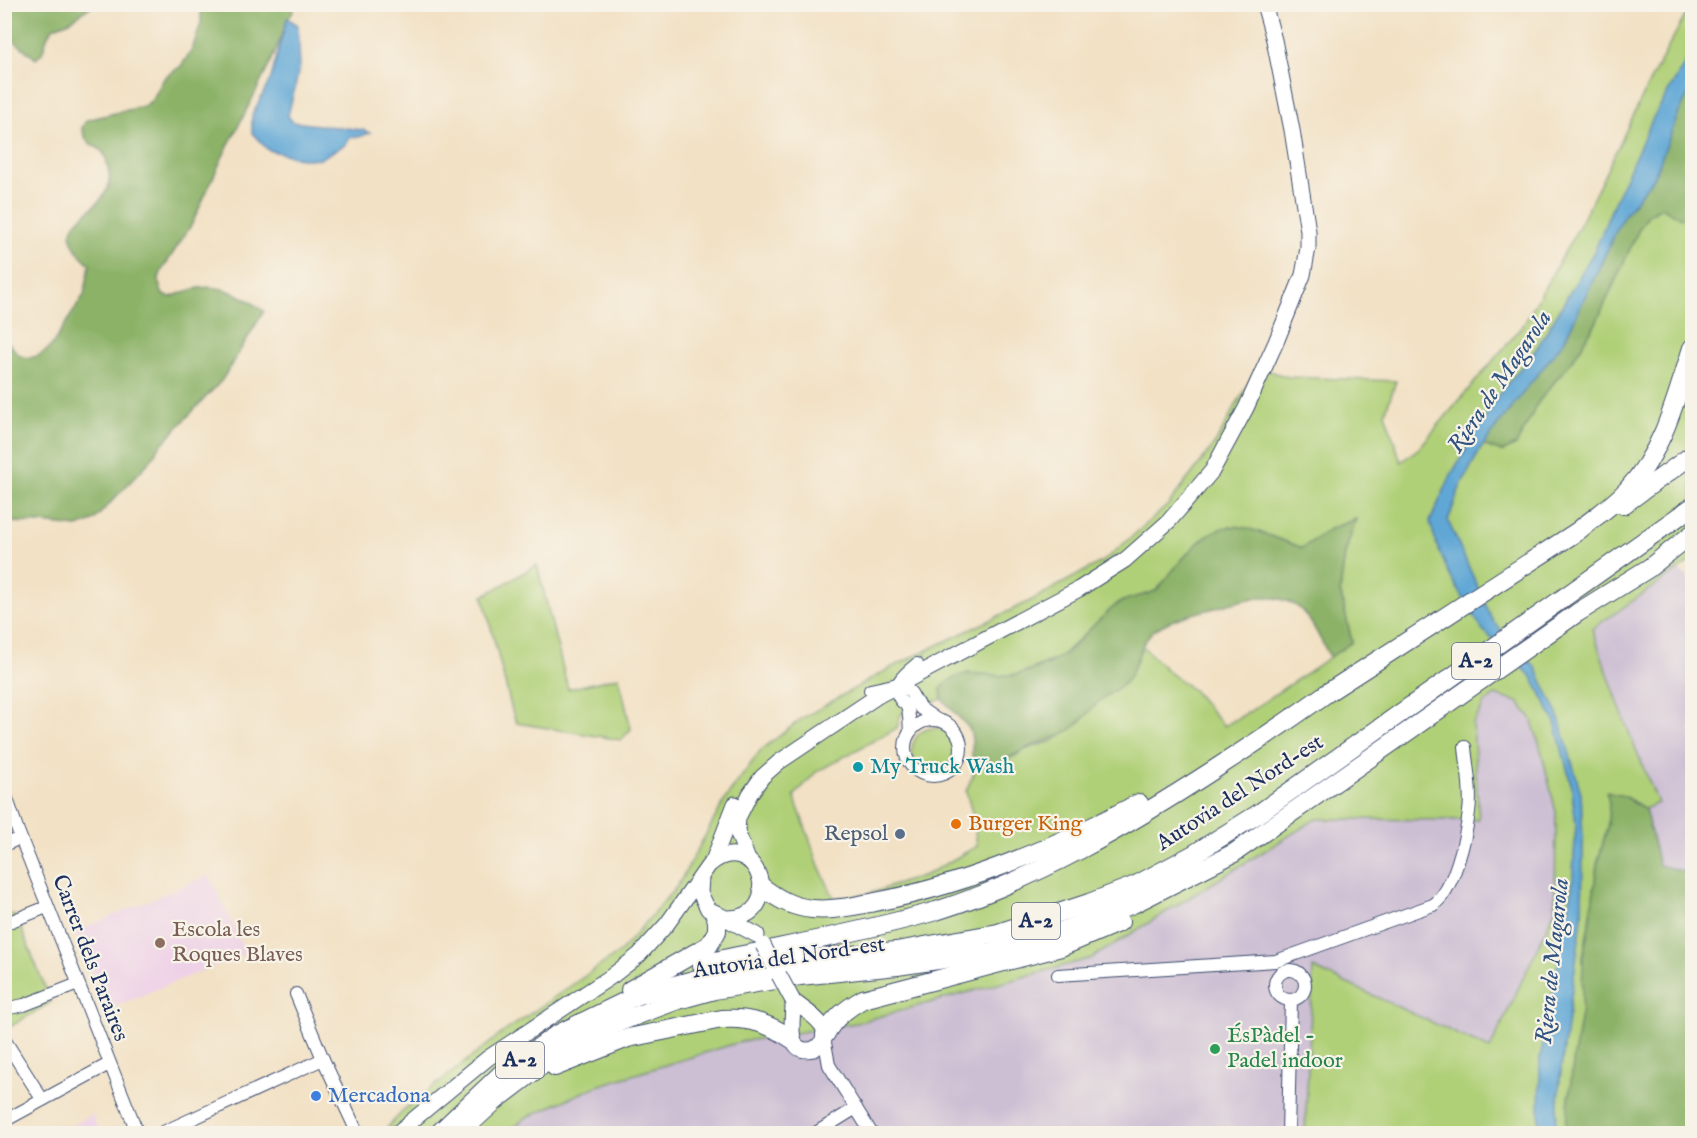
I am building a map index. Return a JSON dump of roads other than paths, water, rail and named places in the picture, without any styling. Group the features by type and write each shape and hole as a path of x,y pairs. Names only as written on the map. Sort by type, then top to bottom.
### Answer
{"highway":[{"path":"638,995 674,975 709,963 831,938 936,911 984,894 1100,840 1167,800 1287,722 1327,693 1578,531 1626,492 1643,471 1667,424 1692,348"},
{"path":"1578,531 1599,521 1662,479 1692,455"},
{"name":"Autovia del Nord-est","path":"459,1134 495,1101 562,1050 622,1021 678,1000 714,990 800,976 897,966 992,952 1062,931 1133,904 1234,853 1391,732 1570,606 1692,507"},
{"name":"Autovia del Nord-est","path":"1570,606 1649,568 1692,539"},
{"path":"762,887 779,900 791,905 817,909 845,907 895,898 1005,864 1099,825 1327,693"},
{"name":"Autovia del Nord-est","path":"438,1134 502,1073 556,1035 616,1004 638,995 723,973 797,960 896,951 998,933 1089,903 1136,885 1220,839 1391,732"},
{"path":"824,1036 833,1021 863,999 1061,946 1139,914 1221,864 1234,853"},
{"path":"616,1004 630,990 709,945 717,932 717,914"},
{"path":"536,1072 549,1070 571,1059 628,1038 722,1019 755,1021 792,1032"}],"main road":[{"path":"713,861 740,794 769,759 783,747 874,692 1079,589 1125,560 1170,521 1199,488 1229,442 1299,284 1306,266 1308,248 1296,150 1274,40 1264,4"},
{"path":"793,1001 792,1032 800,1048 809,1050 818,1047 824,1036 822,1024 793,1001 760,940 756,905 762,887 757,869 748,860 739,841 737,824 743,807 762,777 779,762 874,692 903,692 919,668"},
{"path":"396,1134 488,1058 612,976 639,955 667,924 677,907 713,861 726,855 748,860"},
{"path":"701,877 700,893 717,914 760,940"},
{"path":"667,924 690,910 734,918 747,914 756,905"},
{"path":"792,1032 803,1017 814,1017"}],"street":[{"path":"903,692 920,708 952,728 957,734 961,751 954,766 940,775 920,773 908,761 905,744 910,731 903,692"},
{"path":"910,731 922,722 937,720"},
{"path":"1058,975 1266,963 1285,959 1418,912 1441,900 1448,888 1470,811 1465,747"},
{"name":"Carrer dels Paraires","path":"5,794 20,838 138,1134"},
{"path":"4,845 20,838"},
{"path":"4,924 47,907"},
{"path":"4,1009 24,1005 78,984"},
{"path":"296,994 358,1134"},
{"path":"1288,1134 1291,1000"},
{"path":"824,1036 829,1065"},
{"path":"4,1039 42,1100"},
{"path":"809,1050 829,1065 872,1134"},
{"path":"159,1134 323,1059"},
{"path":"4,1121 109,1064"},
{"path":"814,1134 856,1108"}],"water":[{"path":"287,18 298,25 300,66 288,116 293,122 363,130 370,133 350,137 346,144 320,159 304,159 268,150 252,133 252,115 271,78"},
{"path":"1692,52 1692,88 1679,112 1655,175 1623,217 1564,341 1480,450 1460,487 1448,521 1493,621 1536,668 1558,714 1581,793 1582,917 1561,1069 1555,1133 1539,1133 1540,1059 1572,891 1576,824 1571,784 1555,722 1532,677 1482,629 1450,576 1430,522 1452,473 1500,393 1537,348 1595,250 1654,116"}],"place":[{"name":"My Truck Wash","path":"858,767"},
{"name":"Burger King","path":"956,824"},
{"name":"Repsol","path":"900,834"},
{"name":"Escola les Roques Blaves","path":"160,943"},
{"name":"ÉsPàdel - Padel indoor","path":"1215,1049"},
{"name":"Mercadona","path":"316,1096"}],"water label":[{"name":"Riera de Magarola","path":"1500,382"},
{"name":"Riera de Magarola","path":"1553,961"}]}
